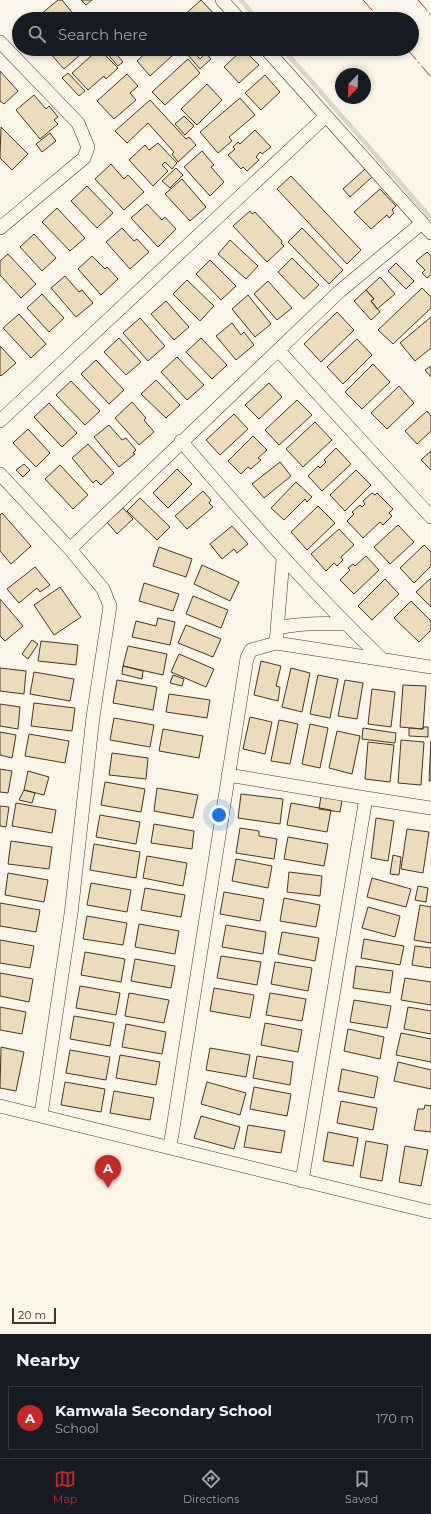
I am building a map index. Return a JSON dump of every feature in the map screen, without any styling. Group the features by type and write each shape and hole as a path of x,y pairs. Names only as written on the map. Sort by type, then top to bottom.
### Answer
{"street":[{"path":"222,0 233,12"},
{"path":"0,42 12,54"},
{"path":"0,228 84,158 88,147 78,123 13,56"},
{"path":"272,56 431,233"},
{"path":"0,421 326,116"},
{"path":"70,548 181,441 279,351 340,291 422,223"},
{"path":"279,351 431,517"},
{"path":"181,441 283,559 345,624 383,660"},
{"path":"0,474 70,548 103,589 110,606 93,717 71,914 41,1115"},
{"path":"276,643 283,559"},
{"path":"278,628 301,624 345,624"},
{"path":"170,1147 247,658 251,650 276,643 431,667"},
{"path":"228,776 431,808"},
{"path":"302,1181 366,798"},
{"path":"0,1106 431,1212"}],"building":[{"path":"58,0 62,0 72,12 43,12"},
{"path":"81,0 92,0 86,5"},
{"path":"201,0 212,12 188,12"},
{"path":"53,56 79,56 64,69"},
{"path":"91,56 106,56 118,68 106,79 104,76 88,90 72,73"},
{"path":"109,56 118,56 123,62 118,66"},
{"path":"142,56 172,56 150,76 137,61"},
{"path":"189,56 197,56 200,59 203,56 208,56 211,59 200,69"},
{"path":"236,56 250,56 259,65 239,83 224,67"},
{"path":"188,59 200,73 165,105 152,92"},
{"path":"0,71 18,91 4,104 0,101"},
{"path":"68,73 85,91 79,96 62,78"},
{"path":"127,74 138,86 130,93 136,100 114,119 97,101"},
{"path":"265,75 280,92 261,110 245,93"},
{"path":"207,84 222,100 197,125 181,109"},
{"path":"34,95 46,109 49,106 58,117 54,120 58,124 40,139 16,110"},
{"path":"240,98 255,115 229,137 232,141 218,153 200,132"},
{"path":"150,100 186,139 189,137 196,145 178,162 172,154 174,152 148,123 127,143 115,131"},
{"path":"184,116 194,126 185,135 175,124"},
{"path":"1,127 28,154 12,170 0,158"},
{"path":"255,130 271,147 262,154 260,152 256,157 259,160 247,171 243,167 241,169 228,155 235,149 233,147 238,142 240,144"},
{"path":"50,133 56,141 42,152 36,144"},
{"path":"158,143 177,163 172,169 165,162 162,165 168,171 153,186 129,160 145,145 149,150"},
{"path":"202,151 214,165 211,167 224,182 210,196 184,167"},
{"path":"111,164 124,179 128,175 144,192 124,210 95,179"},
{"path":"176,168 183,175 170,188 162,181"},
{"path":"365,169 372,177 350,197 343,189"},
{"path":"291,176 361,250 347,264 277,189"},
{"path":"182,179 206,207 190,221 165,194"},
{"path":"87,186 113,213 97,228 71,201"},
{"path":"380,189 396,206 392,210 394,213 389,218 387,215 371,229 354,212"},
{"path":"147,204 162,220 165,217 176,229 158,247 131,218"},
{"path":"57,208 85,238 70,251 42,222"},
{"path":"250,211 252,214 255,212 282,241 281,243 284,246 267,262 233,226"},
{"path":"122,228 134,241 137,239 149,252 130,269 106,242"},
{"path":"302,228 343,270 329,284 288,242"},
{"path":"34,234 56,258 42,271 20,247"},
{"path":"230,240 258,266 246,279 218,254"},
{"path":"427,252 431,256 431,275 427,278 422,273 425,270 416,261"},
{"path":"8,254 36,284 21,298 0,275 0,261"},
{"path":"92,256 105,269 107,267 118,279 101,295 78,269"},
{"path":"292,258 319,285 304,299 278,272"},
{"path":"210,260 236,286 221,300 196,274"},
{"path":"396,263 414,281 406,289 388,271"},
{"path":"65,276 79,292 82,290 93,303 76,317 51,288"},
{"path":"380,277 395,294 377,309 371,301 374,299 366,290"},
{"path":"187,280 214,306 200,321 173,294"},
{"path":"268,281 292,308 277,320 254,294"},
{"path":"422,288 431,297 431,308 393,344 378,330"},
{"path":"366,290 374,299 371,301 380,312 371,320 354,301"},
{"path":"42,294 64,318 49,332 27,308"},
{"path":"248,295 271,324 255,337 232,309"},
{"path":"166,301 189,327 174,340 151,314"},
{"path":"337,312 354,330 321,362 304,344"},
{"path":"19,314 46,344 31,358 3,328"},
{"path":"431,317 431,348 415,361 400,343"},
{"path":"140,318 165,346 148,361 123,333"},
{"path":"232,323 241,335 244,332 254,345 236,360 216,336"},
{"path":"119,338 141,362 126,375 104,352"},
{"path":"201,338 227,365 212,379 186,352"},
{"path":"357,339 372,355 343,384 327,367"},
{"path":"0,346 16,363 1,376 0,375"},
{"path":"177,357 204,385 187,400 161,372"},
{"path":"96,360 124,390 109,404 81,374"},
{"path":"373,364 390,382 362,409 345,392"},
{"path":"431,366 431,377 425,370"},
{"path":"156,380 180,405 166,418 141,394"},
{"path":"71,381 100,411 85,425 56,395"},
{"path":"269,383 282,397 259,419 245,405"},
{"path":"399,386 414,403 387,429 371,413"},
{"path":"297,400 312,415 279,445 265,430"},
{"path":"132,402 146,418 144,420 154,432 139,445 115,418"},
{"path":"49,403 77,433 62,447 34,417"},
{"path":"427,411 431,416 431,431 417,444 405,431"},
{"path":"234,414 248,429 220,455 206,440"},
{"path":"315,422 332,440 303,467 286,449"},
{"path":"109,425 122,440 126,438 136,450 133,453 135,454 119,467 94,437"},
{"path":"28,429 50,453 36,467 13,443"},
{"path":"253,436 267,450 258,458 261,460 251,469 248,467 241,474 228,461"},
{"path":"88,444 114,473 101,485 96,480 93,483 72,458"},
{"path":"336,448 351,464 322,491 308,476 318,466 320,468 326,462 324,460"},
{"path":"431,451 431,470 421,460"},
{"path":"280,462 291,476 264,498 252,484"},
{"path":"24,464 30,470 23,477 16,470"},
{"path":"60,465 88,495 73,509 45,479"},
{"path":"177,469 192,484 168,508 153,493"},
{"path":"356,470 371,485 345,511 330,495"},
{"path":"296,482 312,497 307,502 305,499 284,520 271,508"},
{"path":"203,491 211,500 209,503 213,507 187,529 175,516"},
{"path":"372,493 375,495 377,493 393,509 389,513 392,516 383,525 380,522 363,538 347,521 354,514 352,512 360,505 362,507 365,504 363,501"},
{"path":"140,498 170,527 157,540 127,511"},
{"path":"318,506 335,523 307,550 291,532"},
{"path":"123,508 133,519 117,534 107,522"},
{"path":"2,513 31,546 11,564 0,551 0,515"},
{"path":"398,525 414,542 390,564 374,547"},
{"path":"232,526 248,544 237,553 234,549 222,559 210,544"},
{"path":"339,529 354,545 341,557 343,560 337,566 334,563 326,571 311,554"},
{"path":"424,545 431,552 431,566 414,583 400,568"},
{"path":"159,547 192,559 186,577 153,566"},
{"path":"366,556 379,570 354,594 340,580 350,570 348,568 353,564 355,566"},
{"path":"202,565 239,582 230,601 194,584"},
{"path":"35,567 50,585 40,592 37,588 19,603 7,589"},
{"path":"431,578 431,607 416,592"},
{"path":"385,579 399,594 372,620 358,606"},
{"path":"144,583 179,594 173,611 139,601"},
{"path":"60,587 81,617 54,635 34,605"},
{"path":"193,596 228,610 221,628 186,614"},
{"path":"0,599 23,626 5,641 0,636"},
{"path":"411,601 431,621 431,630 419,642 394,618"},
{"path":"158,618 175,622 170,645 132,637 136,621 156,626"},
{"path":"186,625 221,639 213,657 178,643"},
{"path":"32,640 38,644 28,659 22,654"},
{"path":"41,641 78,645 76,665 38,661"},
{"path":"128,646 167,654 163,675 123,666"},
{"path":"179,654 214,669 206,687 171,672"},
{"path":"261,661 281,666 276,686 280,687 278,701 254,695"},
{"path":"123,666 143,671 142,679 122,674"},
{"path":"0,668 26,671 24,694 0,691"},
{"path":"291,668 310,673 302,712 282,707"},
{"path":"34,672 74,679 70,701 30,694"},
{"path":"173,675 184,679 182,686 170,683"},
{"path":"318,675 338,679 330,718 310,714"},
{"path":"117,680 157,687 153,710 113,703"},
{"path":"345,680 363,683 357,719 338,716"},
{"path":"403,685 426,686 423,729 400,727"},
{"path":"372,689 395,692 391,727 368,724"},
{"path":"169,694 210,700 207,718 166,712"},
{"path":"34,703 75,708 72,731 31,726"},
{"path":"0,704 20,707 18,729 0,726"},
{"path":"250,717 272,722 265,754 243,749"},
{"path":"114,718 154,725 150,747 110,740"},
{"path":"279,720 298,724 290,764 271,761"},
{"path":"310,724 328,728 320,768 302,764"},
{"path":"423,727 428,727 428,737 409,736 409,728 423,729"},
{"path":"363,728 396,733 395,743 362,739"},
{"path":"163,729 203,736 199,758 159,751"},
{"path":"337,731 360,736 352,774 329,768"},
{"path":"0,732 16,735 12,758 0,755"},
{"path":"29,734 69,741 65,763 25,756"},
{"path":"401,740 424,742 421,785 398,783"},
{"path":"431,741 431,781 429,781"},
{"path":"368,742 394,745 390,782 365,779"},
{"path":"112,753 148,758 146,779 109,775"},
{"path":"0,769 12,771 8,793 0,792"},
{"path":"28,771 49,777 44,795 24,790"},
{"path":"105,782 145,789 141,812 101,805"},
{"path":"157,788 198,795 193,818 154,811"},
{"path":"24,790 35,793 32,803 19,800"},
{"path":"241,794 283,799 280,824 238,818"},
{"path":"321,796 342,800 340,812 319,809"},
{"path":"16,803 56,810 52,833 12,826"},
{"path":"291,803 331,810 327,832 287,825"},
{"path":"0,806 9,807 6,827 0,826"},
{"path":"100,815 140,822 136,844 96,837"},
{"path":"376,818 394,821 388,861 371,858"},
{"path":"154,824 194,831 192,849 151,843"},
{"path":"240,828 259,831 259,836 277,839 274,859 236,853"},
{"path":"407,829 429,832 423,873 401,869"},
{"path":"288,837 328,844 324,866 284,859"},
{"path":"11,841 52,847 49,869 8,864"},
{"path":"94,844 140,852 136,878 90,870"},
{"path":"393,855 401,857 399,875 390,874"},
{"path":"147,856 187,863 183,886 143,878"},
{"path":"236,859 272,866 268,888 232,881"},
{"path":"289,872 322,876 320,896 287,892"},
{"path":"8,873 48,880 44,902 5,895"},
{"path":"372,878 411,889 406,907 367,897"},
{"path":"91,883 131,890 127,912 87,905"},
{"path":"418,886 428,888 426,902 415,900"},
{"path":"145,888 185,895 181,917 141,910"},
{"path":"224,892 264,899 260,921 220,914"},
{"path":"284,898 320,905 316,927 280,921"},
{"path":"0,903 40,910 36,932 0,926"},
{"path":"420,905 431,907 431,943 414,940"},
{"path":"368,907 400,916 395,937 362,928"},
{"path":"87,916 127,923 123,945 83,939"},
{"path":"139,924 179,931 175,954 135,947"},
{"path":"226,925 266,932 263,954 222,947"},
{"path":"282,932 319,938 315,961 278,954"},
{"path":"364,939 404,946 400,965 361,958"},
{"path":"0,940 34,946 30,968 0,963"},
{"path":"415,946 431,948 431,968 412,965"},
{"path":"85,952 125,959 121,982 81,975"},
{"path":"221,956 261,962 257,985 217,978"},
{"path":"135,959 175,966 171,988 131,981"},
{"path":"275,962 312,968 308,991 271,984"},
{"path":"356,966 393,971 390,993 353,988"},
{"path":"0,973 33,979 29,1002 0,996"},
{"path":"405,978 431,982 431,1005 401,1000"},
{"path":"80,986 120,993 116,1015 76,1008"},
{"path":"214,988 254,995 250,1018 210,1011"},
{"path":"129,993 169,1000 164,1023 125,1016"},
{"path":"270,993 306,999 302,1021 266,1015"},
{"path":"354,1000 391,1006 387,1028 350,1022"},
{"path":"0,1007 26,1012 22,1034 0,1030"},
{"path":"408,1007 431,1011 431,1034 404,1029"},
{"path":"74,1016 114,1023 110,1046 70,1039"},
{"path":"265,1023 302,1030 298,1052 261,1045"},
{"path":"126,1024 166,1032 162,1054 122,1047"},
{"path":"348,1029 384,1037 380,1059 344,1051"},
{"path":"401,1033 431,1039 431,1062 396,1055"},
{"path":"1,1047 24,1052 16,1091 0,1088"},
{"path":"210,1048 250,1055 246,1077 206,1070"},
{"path":"70,1050 110,1057 106,1080 66,1073"},
{"path":"120,1055 160,1062 156,1085 116,1078"},
{"path":"257,1056 293,1062 290,1085 253,1078"},
{"path":"398,1062 431,1070 431,1089 394,1081"},
{"path":"342,1069 378,1077 374,1098 338,1091"},
{"path":"65,1082 105,1089 101,1112 61,1105"},
{"path":"207,1082 246,1093 240,1115 201,1104"},
{"path":"254,1087 291,1094 287,1116 250,1109"},
{"path":"114,1091 154,1098 150,1120 110,1113"},
{"path":"341,1101 377,1108 373,1130 337,1123"},
{"path":"425,1105 431,1106 431,1132 414,1130 418,1109 424,1109"},
{"path":"201,1116 240,1127 234,1149 194,1138"},
{"path":"248,1125 285,1131 281,1153 244,1147"},
{"path":"328,1132 358,1138 353,1166 323,1161"},
{"path":"366,1141 388,1145 382,1181 360,1177"},
{"path":"405,1146 428,1150 421,1186 399,1182"}],"waterway":[{"path":"241,0 251,12"},
{"path":"289,56 431,218"}],"power":[{"path":"363,0 374,12"},
{"path":"418,0 431,15"},
{"path":"413,56 431,77"}],"place":[{"name":"Kamwala Secondary School","path":"108,1188"}]}
